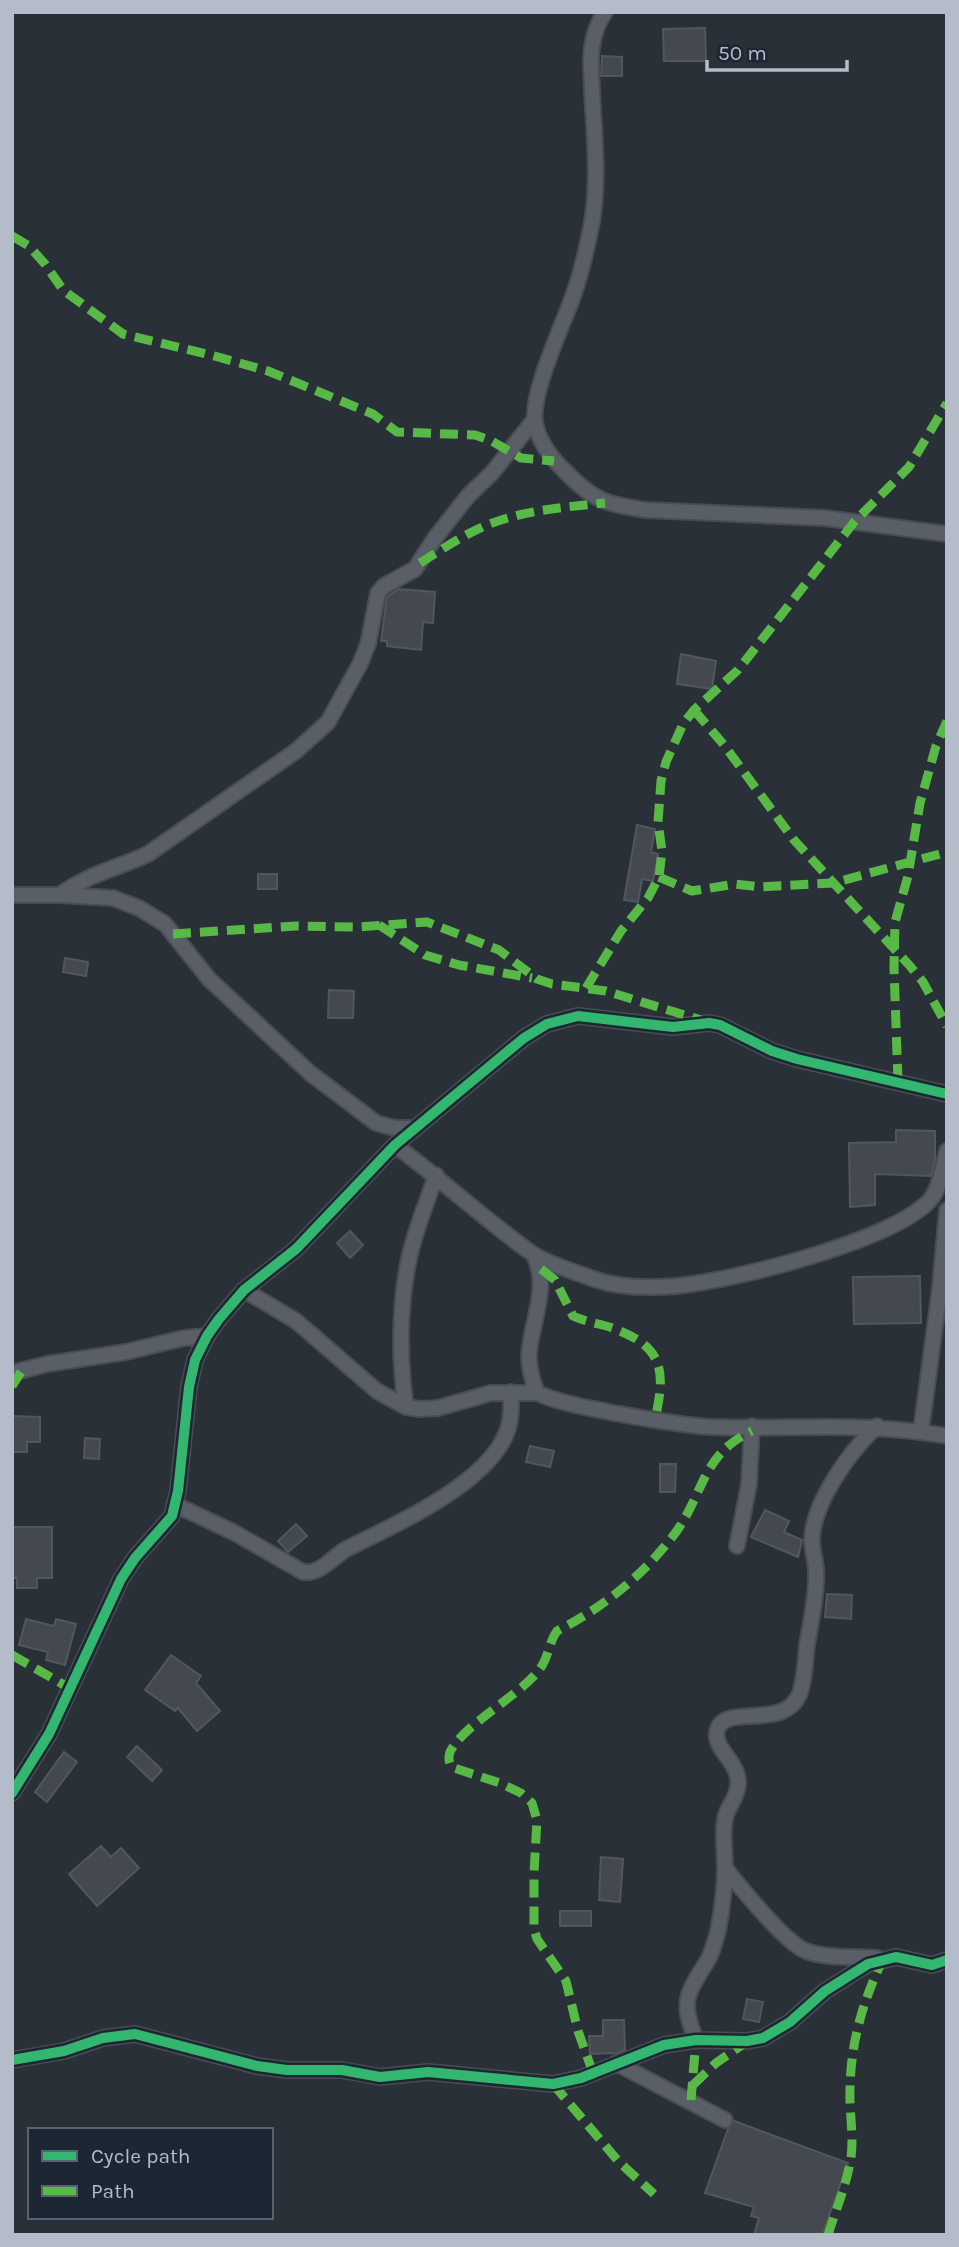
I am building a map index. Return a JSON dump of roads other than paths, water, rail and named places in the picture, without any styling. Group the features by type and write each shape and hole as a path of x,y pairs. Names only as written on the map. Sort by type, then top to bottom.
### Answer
{"street":[{"path":"60,895 88,876 148,854 250,785 311,739 328,722 360,664 368,643 378,593 384,586 415,569 443,527 509,453 534,420 538,393 573,296 590,233 596,176 590,58 592,40 605,12"},
{"path":"534,420 554,461 583,489 605,503 647,510 825,518 947,534"},
{"path":"12,895 113,898 139,908 165,924 209,979 310,1073 376,1123 395,1128 415,1128"},
{"path":"12,1793 49,1734 121,1579 135,1558 165,1525 176,1505 189,1387 195,1360 207,1336 244,1290 296,1249 395,1145 524,1038 547,1024 578,1016 673,1027 709,1023 720,1025 759,1046 785,1055 947,1094"},
{"path":"395,1145 534,1255 599,1281 638,1286 676,1286 759,1270 866,1237 916,1212 932,1198 947,1151"},
{"path":"406,1407 401,1361 407,1274 414,1237 436,1175"},
{"path":"921,1431 937,1314 947,1210"},
{"path":"534,1255 541,1269 541,1283 529,1356 531,1376 537,1393"},
{"path":"244,1290 296,1321 377,1391 390,1401 406,1407 438,1408 491,1393 537,1393 553,1401 709,1427 877,1426 947,1436"},
{"path":"12,1373 184,1338 207,1336"},
{"path":"176,1505 216,1523 303,1572 310,1573 320,1569 346,1549 406,1520 458,1487 473,1474 498,1448 507,1433 511,1392"},
{"path":"737,1545 749,1485 752,1426"},
{"path":"696,2040 688,2021 687,2000 710,1955 717,1933 725,1868 725,1818 737,1793 738,1772 719,1744 717,1730 721,1723 731,1719 780,1713 794,1704 804,1676 815,1594 816,1572 812,1540 814,1528 845,1462 877,1426"},
{"path":"725,1868 770,1920 800,1948 819,1954 883,1959"},
{"path":"12,2060 64,2051 103,2038 135,2034 257,2066 286,2070 342,2070 380,2077 428,2072 553,2084 581,2078 664,2045 696,2040 747,2041 763,2038 790,2022 846,1976 867,1964 883,1959 896,1957 932,1965 947,1961"},
{"path":"616,2063 725,2120"}]}
